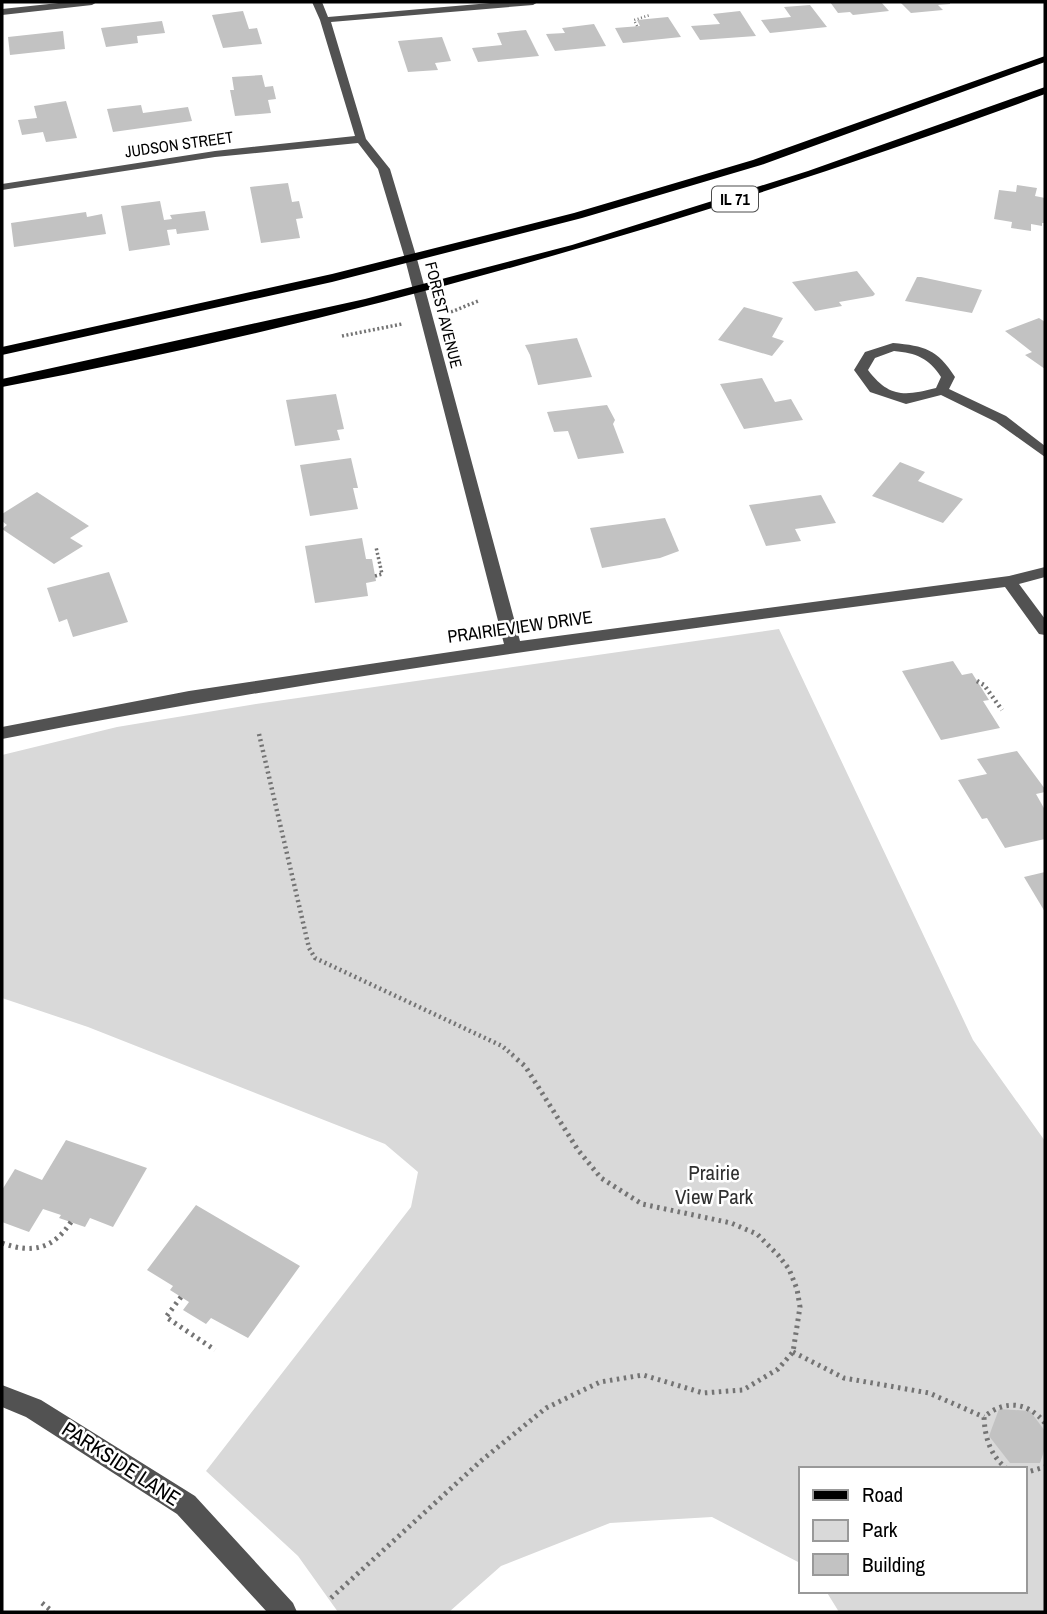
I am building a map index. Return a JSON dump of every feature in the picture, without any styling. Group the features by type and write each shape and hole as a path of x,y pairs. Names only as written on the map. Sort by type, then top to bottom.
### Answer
{"main road":[{"name":"IL 71","path":"2,351 411,259 661,192 850,132 1045,59"},
{"name":"IL 71","path":"2,383 419,289 612,236 871,155 1045,90"}],"street":[{"path":"2,12 92,2"},
{"name":"FOREST AVENUE","path":"317,2 326,20 361,139 384,169 411,259 513,646"},
{"path":"326,20 533,2"},
{"name":"JUDSON STREET","path":"2,187 215,154 361,139"},
{"path":"942,391 948,377 938,361 918,349 893,347 870,355 861,369 875,389 906,400 942,391 1001,419 1045,453"},
{"name":"PRAIRIEVIEW DRIVE","path":"2,733 83,714 513,646 1009,581 1045,572"},
{"path":"1009,581 1045,630"},
{"name":"PARKSIDE LANE","path":"2,1396 33,1408 186,1505 284,1612"}],"path":[{"path":"637,26 634,20 650,15"},
{"path":"375,576 382,574 376,547"},
{"path":"977,681 984,685 1002,710"},
{"path":"259,734 306,935 315,958 502,1046 525,1066 578,1150 601,1178 642,1204 731,1223 757,1234 789,1269 797,1289 800,1307 793,1352 778,1369 743,1391 703,1393 643,1375 600,1382 556,1403 482,1460 331,1598"},
{"path":"2,1244 19,1251 46,1248 61,1238 71,1222"},
{"path":"181,1297 166,1317 215,1350"},
{"path":"793,1352 844,1378 929,1393 984,1418"},
{"path":"984,1418 999,1405 1014,1404 1030,1407 1045,1423"},
{"path":"984,1418 985,1439 989,1449 1005,1467"},
{"path":"1026,1472 1045,1467"},
{"path":"42,1603 52,1612"}],"green space":[{"name":"Prairie View Park","path":"779,629 973,1040 1045,1141 1045,1612 839,1612 827,1593 1026,1593 1026,1467 799,1467 799,1562 712,1517 610,1523 501,1566 449,1612 338,1612 298,1556 206,1471 411,1207 418,1172 385,1144 88,1027 2,998 2,755 117,727 256,704"}],"building":[{"path":"830,2 881,2 889,11 853,15 850,12 838,13"},
{"path":"900,2 950,4 938,5 943,10 911,13"},
{"path":"810,5 827,27 770,33 761,20 791,17 784,7"},
{"path":"243,11 249,29 257,28 262,44 223,48 212,15"},
{"path":"740,11 756,36 700,40 691,26 720,24 713,14"},
{"path":"668,17 681,37 623,43 615,28 640,26 637,20"},
{"path":"162,21 165,33 137,36 138,43 106,47 101,28"},
{"path":"594,24 606,46 555,51 546,34 565,33 562,28"},
{"path":"526,30 539,56 478,62 472,48 502,45 497,33"},
{"path":"63,31 65,49 10,55 8,37"},
{"path":"442,37 451,61 435,63 438,70 408,72 398,41"},
{"path":"262,75 265,87 273,86 276,99 268,100 271,113 235,116 230,90 234,90 232,77"},
{"path":"66,101 77,138 46,142 43,132 22,135 18,120 37,118 34,106"},
{"path":"141,105 143,113 188,107 192,121 113,132 107,109"},
{"path":"288,183 292,202 299,201 303,218 296,219 300,238 261,243 250,187"},
{"path":"1017,185 1037,188 1035,196 1045,198 1045,223 1042,223 1042,226 1031,224 1031,231 1011,228 1012,222 994,219 999,190 1016,192"},
{"path":"160,201 164,220 172,219 170,215 205,211 209,230 177,234 176,229 167,230 170,245 129,251 121,206"},
{"path":"86,212 87,217 102,214 106,234 14,247 11,223"},
{"path":"857,271 875,294 873,296 839,302 842,306 815,311 792,282"},
{"path":"917,277 982,290 972,313 905,301"},
{"path":"744,307 783,318 772,337 784,341 772,356 718,340"},
{"path":"1039,318 1045,322 1045,369 1025,355 1032,352 1005,331"},
{"path":"577,338 592,377 538,385 525,345"},
{"path":"762,378 775,402 791,399 803,420 744,429 720,384"},
{"path":"336,394 344,429 337,430 340,440 295,446 286,400"},
{"path":"607,405 615,420 613,424 624,453 578,459 568,431 554,432 547,412"},
{"path":"351,458 358,488 353,488 358,509 310,516 300,465"},
{"path":"900,462 925,472 918,481 963,499 943,523 872,496"},
{"path":"37,492 89,526 70,538 83,546 54,564 2,529 7,525 2,521 2,514"},
{"path":"821,495 836,523 795,529 801,541 766,546 749,505"},
{"path":"665,518 679,551 660,558 602,568 590,528"},
{"path":"362,538 366,559 372,559 376,581 366,583 368,596 315,603 305,546"},
{"path":"109,572 128,622 73,637 67,619 59,622 47,588"},
{"path":"953,661 962,675 972,673 989,700 983,701 1000,728 941,740 902,671"},
{"path":"1017,751 1045,789 1045,792 1036,794 1045,810 1045,839 1005,848 987,818 982,819 958,780 987,774 977,759"},
{"path":"1045,872 1045,912 1024,877"},
{"path":"66,1140 147,1168 113,1227 90,1218 85,1227 43,1209 29,1232 2,1222 2,1190 15,1169 42,1180"},
{"path":"196,1205 300,1266 248,1338 211,1318 206,1324 183,1310 189,1302 170,1290 173,1286 147,1270"},
{"path":"999,1409 1030,1411 1045,1431 1045,1448 1040,1463 1010,1463 989,1436"}]}
